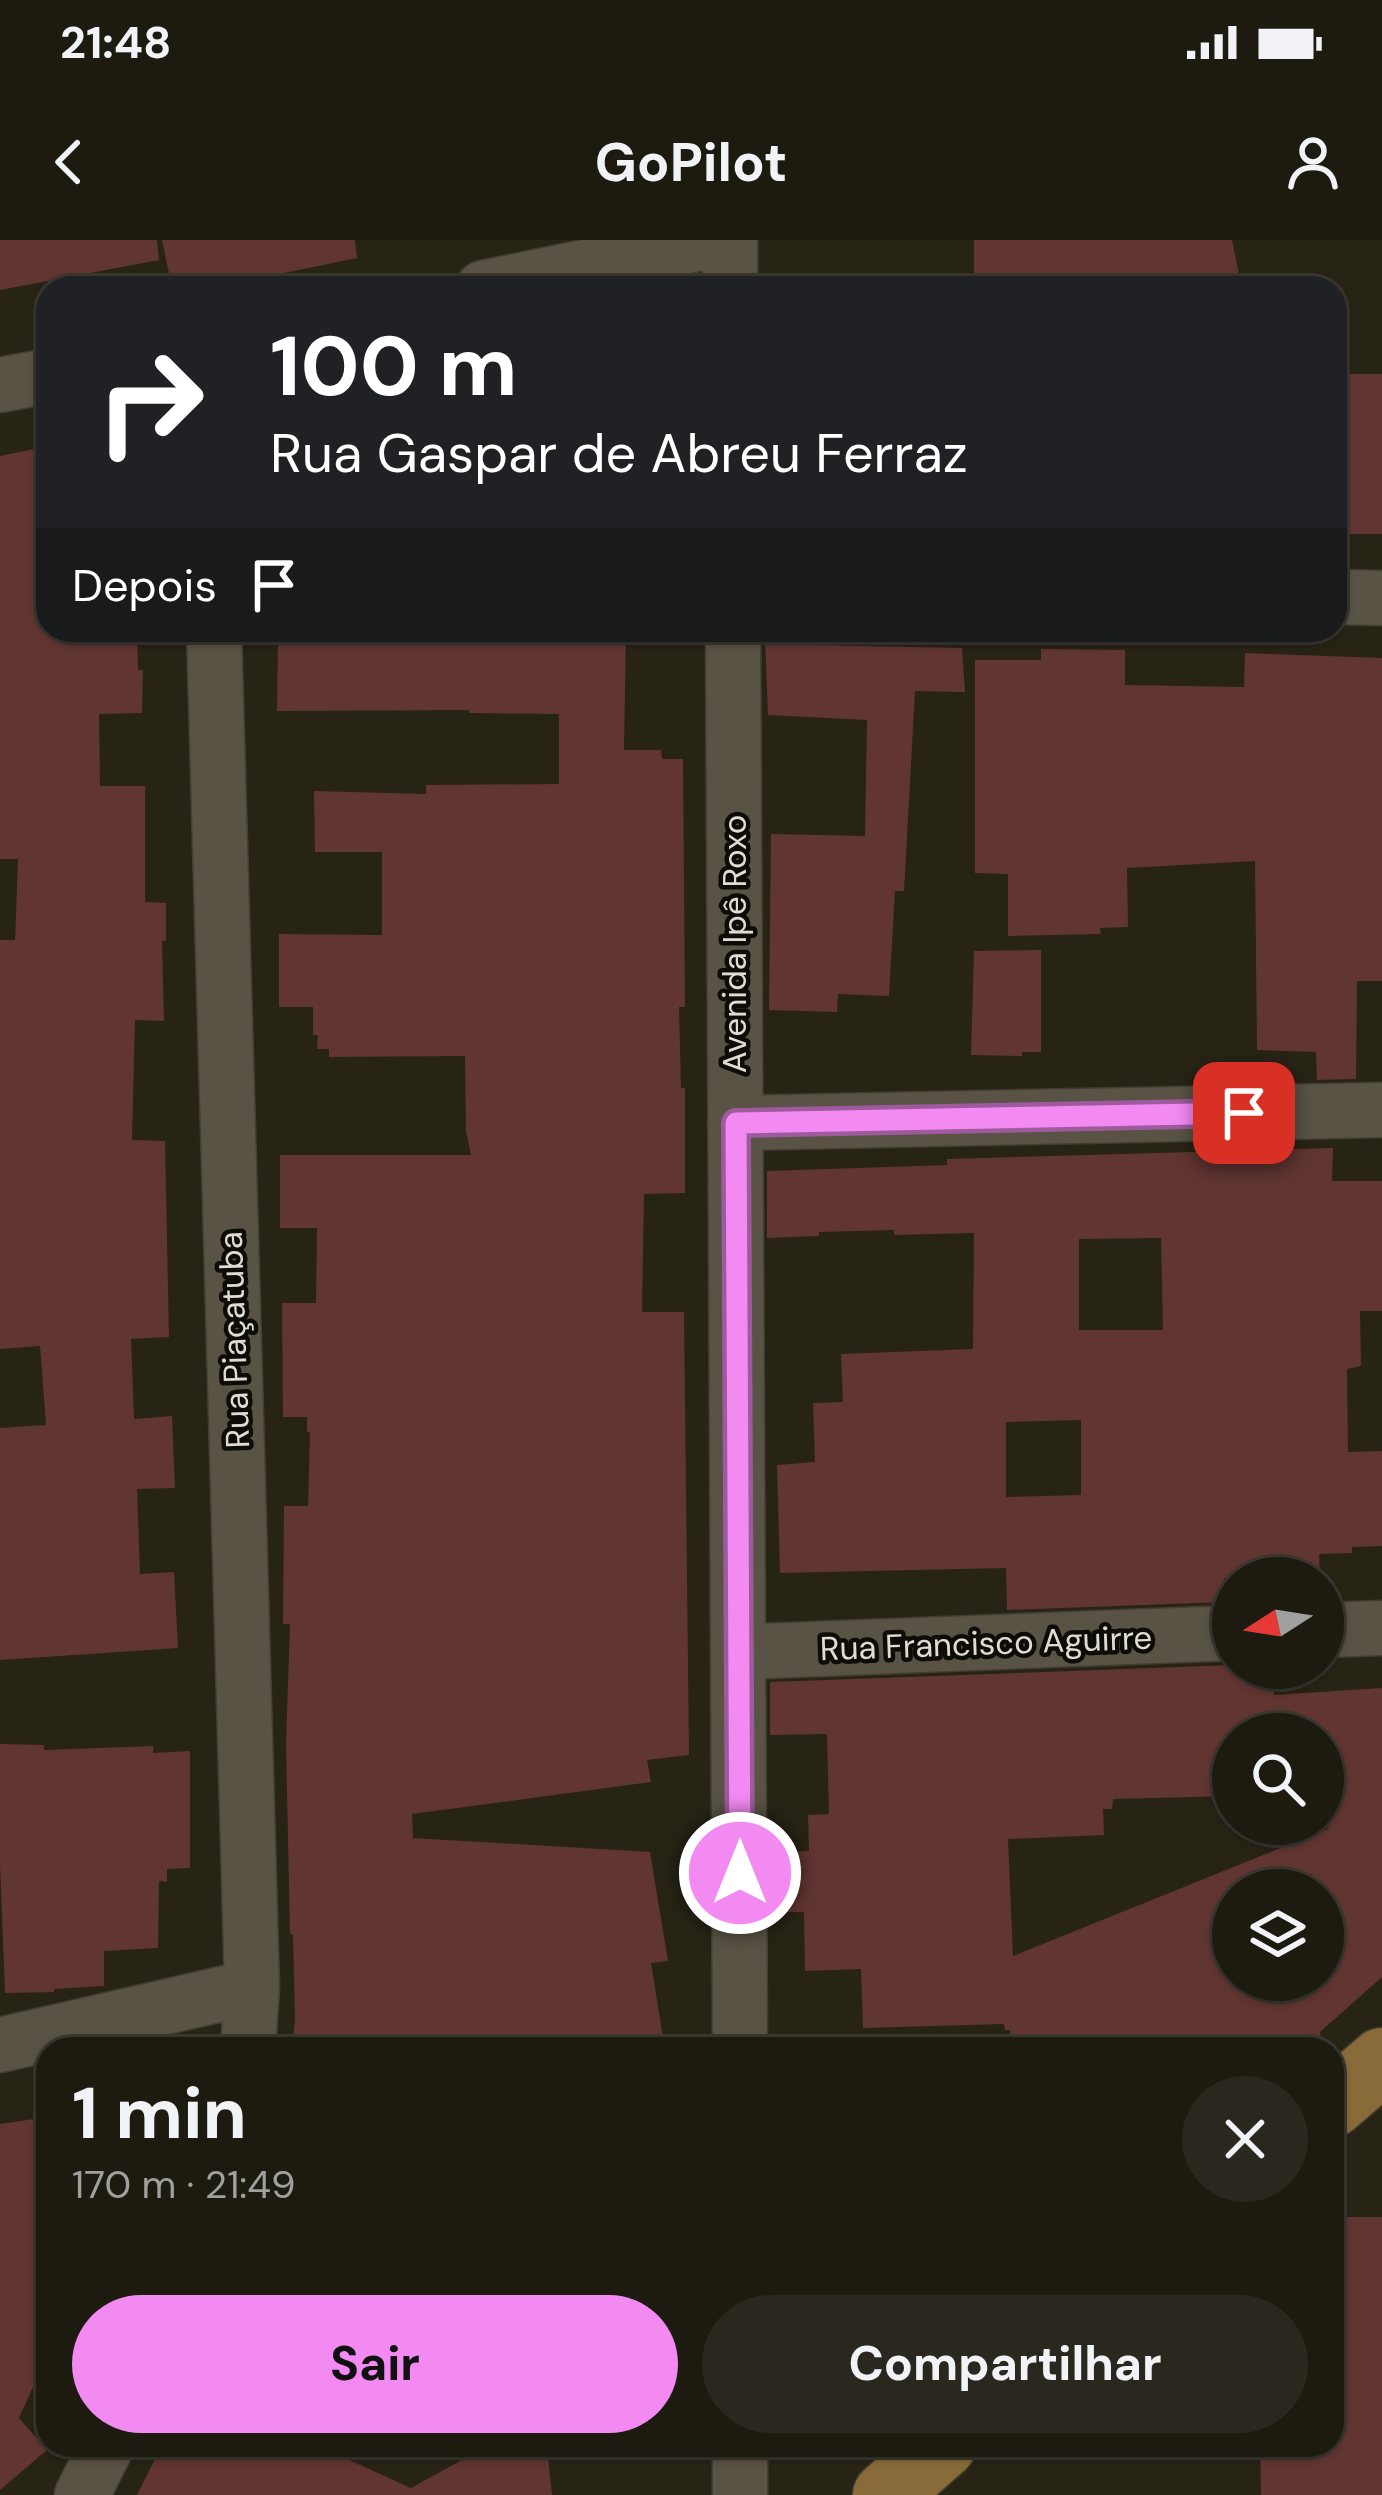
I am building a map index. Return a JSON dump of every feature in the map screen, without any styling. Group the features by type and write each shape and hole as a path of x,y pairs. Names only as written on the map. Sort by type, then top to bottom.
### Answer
{"main road":[{"path":"1344,2094 1382,2061"},
{"path":"886,2495 930,2457"}],"street":[{"path":"541,276 716,240"},
{"path":"730,240 730,276"},
{"path":"0,385 36,378"},
{"path":"1347,597 1382,598"},
{"name":"Rua Piaçatuba","path":"214,642 252,1987 249,2037"},
{"name":"Avenida Ipê Roxo","path":"733,642 740,2037"},
{"path":"736,1123 1382,1110"},
{"path":"1344,1629 1382,1628"},
{"name":"Rua Francisco Aguirre","path":"739,1652 1212,1635"},
{"path":"0,2045 252,1987"},
{"path":"82,2495 101,2457"},
{"path":"740,2457 740,2495"}],"building":[{"path":"0,240 157,240 159,260 74,276 36,276 36,283 0,290"},
{"path":"162,240 355,240 357,258 270,276 170,276"},
{"path":"974,240 1232,240 1239,276 974,276"},
{"path":"1347,374 1382,374 1382,534 1347,534"},
{"path":"36,448 36,642 137,642 138,670 143,670 142,713 99,714 100,786 145,786 145,902 166,903 164,1021 135,1020 132,1140 165,1141 169,1337 131,1339 134,1419 172,1416 175,1488 137,1489 140,1574 174,1572 178,1648 0,1660 0,1428 46,1425 40,1346 0,1349 0,940 15,940 18,859 0,859 0,456"},
{"path":"278,642 626,642 624,750 661,750 662,759 683,759 685,1007 679,1007 685,1193 644,1194 642,1312 684,1312 689,1755 647,1760 651,1782 412,1814 413,1838 650,1852 668,1961 651,1963 663,2037 293,2037 286,1744 290,1624 283,1624 284,1506 308,1506 310,1432 307,1417 283,1417 282,1303 316,1303 317,1228 280,1228 280,1155 471,1155 465,1056 329,1057 329,1049 317,1049 313,1007 279,1007 279,934 382,935 382,852 315,852 314,791 426,794 426,785 559,784 559,714 277,711"},
{"path":"765,642 962,648 965,692 915,691 904,891 895,891 889,996 838,994 837,1012 769,1010 771,834 865,836 867,720 768,715"},
{"path":"1041,649 1125,650 1125,685 1244,687 1245,653 1382,658 1382,981 1357,981 1356,1079 1317,1080 1316,1052 1257,1050 1255,861 1127,868 1128,927 1100,928 1101,934 1008,936 1008,874 975,873 975,660 1041,660"},
{"path":"1041,950 1041,1052 971,1055 974,951"},
{"path":"1333,1148 1332,1181 1382,1181 1382,1311 1360,1311 1361,1366 1347,1369 1348,1452 1382,1451 1382,1546 1352,1547 1352,1553 1319,1557 1212,1557 1212,1602 1007,1610 1006,1568 780,1573 777,1465 815,1462 813,1403 843,1402 841,1354 973,1349 974,1233 894,1235 894,1230 767,1238 767,1171 947,1165 947,1159","holes":["1161,1238 1163,1330 1079,1330 1079,1239","1081,1420 1081,1495 1006,1497 1006,1422"]},
{"path":"1212,1666 1212,1689 1274,1689 1274,1695 1382,1688 1382,1977 1320,2032 1321,2037 1010,2037 1004,2024 863,2028 861,1969 805,1971 804,1912 771,1912 771,1852 809,1851 808,1815 829,1814 827,1734 770,1735 770,1682","holes":["1212,1713 1344,1713 1344,1845 1288,1845 1228,1869 1344,1869 1344,2001 1212,2001 1212,1876 1013,1956 1008,1839 1104,1835 1103,1809 1112,1809 1113,1799 1212,1797"]},
{"path":"0,1744 44,1745 44,1750 153,1746 153,1753 190,1751 190,1868 167,1869 167,1882 159,1881 158,1948 104,1951 104,1986 5,1993"},
{"path":"36,2119 36,2380 19,2418 36,2437 39,2457 0,2490 0,2124"},
{"path":"1344,2217 1382,2217 1382,2495 1261,2495 1260,2457 1344,2457"},
{"path":"156,2457 343,2457 411,2488 467,2457 548,2457 552,2495 137,2495"}],"route":[{"path":"740,1873 736,1123 1244,1113"}]}
